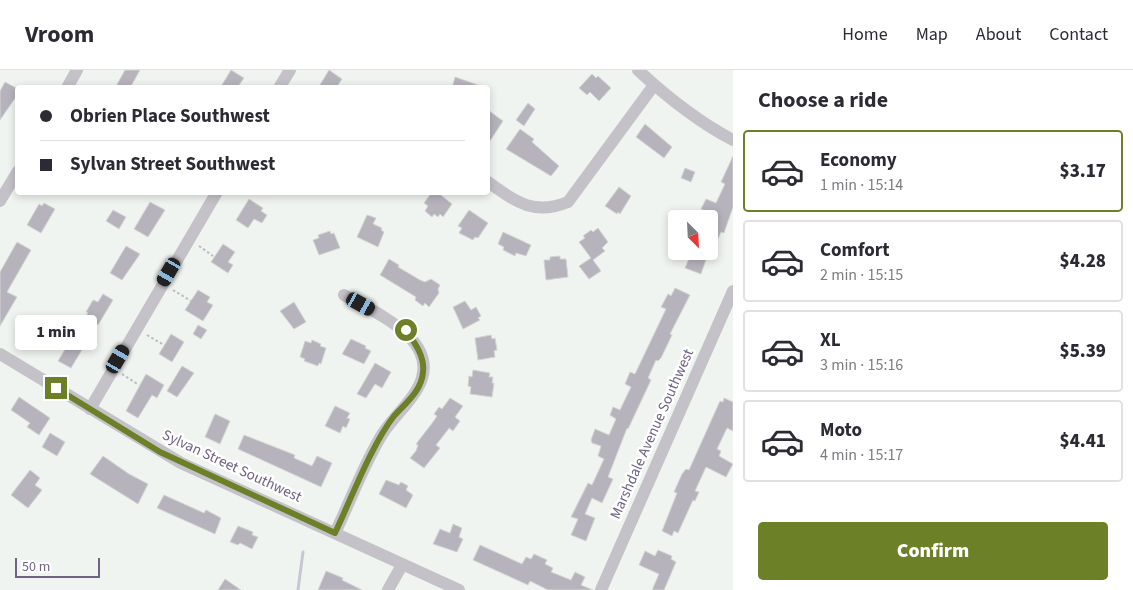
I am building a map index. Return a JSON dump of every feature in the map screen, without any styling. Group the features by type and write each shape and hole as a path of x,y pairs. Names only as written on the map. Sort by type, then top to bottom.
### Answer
{"street":[{"path":"69,85 77,70"},
{"path":"281,85 290,70"},
{"path":"638,70 696,119 733,140"},
{"path":"490,183 534,208 552,209 568,202 654,85"},
{"path":"0,201 15,176"},
{"path":"90,409 214,195"},
{"name":"Marshdale Avenue Southwest","path":"601,590 733,291"},
{"path":"335,533 381,436 393,418 416,392 423,372 417,346 406,330 344,295"},
{"name":"Sylvan Street Southwest","path":"0,354 181,463 460,590"},
{"path":"388,590 402,565"}],"path":[{"path":"189,239 214,256"},
{"path":"162,284 191,300"},
{"path":"136,328 164,345"},
{"path":"113,368 139,385"}],"building":[{"path":"125,70 140,70 132,85 117,85"},
{"path":"231,70 244,78 239,85 222,85"},
{"path":"329,70 342,79 338,85 320,85"},
{"path":"592,74 596,78 598,76 611,88 599,101 590,92 587,95 579,88"},
{"path":"455,77 478,85 453,85"},
{"path":"5,82 15,87 15,98 0,120 0,91"},
{"path":"528,103 535,109 524,126 516,120"},
{"path":"490,111 503,121 490,141"},
{"path":"645,124 672,147 664,158 636,137"},
{"path":"520,129 534,139 532,142 559,166 551,176 506,149"},
{"path":"733,156 733,207 724,233 721,232 718,239 718,210 701,209 706,199 716,203 725,184 721,182"},
{"path":"685,168 695,172 691,182 681,178"},
{"path":"619,187 631,196 620,214 618,212 617,214 605,206"},
{"path":"430,195 441,195 452,204 443,217 440,214 438,217 434,214 432,217 425,211 428,206 424,203"},
{"path":"249,199 263,208 261,211 267,215 262,223 254,219 248,228 236,220"},
{"path":"150,202 165,210 148,237 134,229"},
{"path":"44,203 55,209 41,233 27,225 39,204 42,206"},
{"path":"113,210 126,217 119,229 106,221"},
{"path":"469,210 488,223 478,238 475,237 473,240 459,233 462,228 458,226"},
{"path":"367,215 376,218 373,224 382,228 381,230 384,232 378,247 357,237"},
{"path":"598,228 608,242 602,248 605,251 593,260 601,271 589,279 579,266 591,258 579,242 591,230 593,232"},
{"path":"330,231 331,234 334,233 340,248 319,255 313,240 319,238 318,235"},
{"path":"503,232 531,245 526,256 516,253 515,256 503,250 504,247 498,244"},
{"path":"17,242 31,250 7,292 17,297 0,326 0,272"},
{"path":"223,244 235,252 228,262 233,265 228,273 211,262"},
{"path":"126,246 140,254 122,280 110,273"},
{"path":"560,256 560,259 566,259 568,277 546,280 544,260"},
{"path":"389,259 399,265 398,267 420,280 425,282 431,279 440,285 439,293 429,307 425,303 423,306 415,300 416,297 380,275"},
{"path":"688,260 706,260 701,274 685,268"},
{"path":"675,288 690,295 670,334 672,335 661,358 658,361 656,360 648,378 651,380 627,428 608,477 613,479 602,503 592,498 585,514 595,518 586,541 571,535 578,519 571,517 588,483 592,485 604,459 598,456 601,446 592,443 591,440 595,429 609,435 616,419 610,415 613,407 620,410 631,387 625,384 630,372 635,374 666,309 661,307 668,294 671,296"},
{"path":"198,290 210,297 207,302 213,305 203,321 185,310"},
{"path":"103,294 113,300 98,325 85,317 93,300 98,302"},
{"path":"465,301 471,310 476,307 481,316 478,318 480,320 463,329 453,307"},
{"path":"294,302 306,322 294,329 280,311"},
{"path":"198,325 207,330 201,339 193,334"},
{"path":"171,334 184,342 172,362 159,354"},
{"path":"491,335 492,339 495,338 497,350 494,351 495,357 478,360 475,338"},
{"path":"73,336 86,343 71,368 58,361"},
{"path":"351,339 366,346 365,348 371,351 364,364 342,354"},
{"path":"312,340 326,348 321,364 319,363 318,366 304,361 305,359 300,357 305,341 311,343"},
{"path":"375,363 391,372 382,388 375,384 366,398 357,394"},
{"path":"182,366 194,373 177,397 167,391"},
{"path":"473,370 490,373 489,377 493,377 492,397 470,394 471,387 468,386 469,376 472,377"},
{"path":"146,374 164,385 157,398 152,395 138,418 126,411"},
{"path":"19,397 50,418 39,435 27,427 30,423 11,410"},
{"path":"450,398 463,406 455,417 460,421 453,431 449,428 436,445 440,448 424,468 410,458 416,451 418,445 416,444 437,416 434,414 439,407 442,409"},
{"path":"724,398 733,402 733,431 727,428 717,449 721,451 719,456 733,464 726,477 706,467 695,491 699,492 695,501 693,500 678,533 674,531 672,536 662,531 677,493 674,492 682,474 686,469 689,470 720,401 723,402"},
{"path":"335,406 350,413 347,418 350,419 346,428 343,426 340,433 325,426"},
{"path":"215,414 230,421 220,444 205,437"},
{"path":"50,433 65,442 57,456 42,447"},
{"path":"244,435 295,455 294,458 312,466 317,456 332,463 321,487 238,449"},
{"path":"103,456 129,474 148,484 138,504 90,474"},
{"path":"30,470 40,478 35,485 42,490 28,508 11,495"},
{"path":"386,480 399,485 401,482 408,486 406,490 413,495 406,508 379,494"},
{"path":"164,495 204,513 206,510 221,518 215,534 157,508"},
{"path":"453,524 462,528 459,537 463,539 457,552 433,544 440,529 450,533"},
{"path":"238,526 253,532 252,535 258,537 252,549 240,543 238,545 230,542"},
{"path":"480,545 522,564 526,557 531,559 534,554 547,560 545,564 553,568 551,572 571,580 575,572 585,577 581,585 593,590 548,590 530,581 528,585 473,560"},
{"path":"658,550 672,556 671,559 676,562 664,590 652,590 659,574 639,565 645,551 655,556"},
{"path":"326,571 343,578 342,580 362,590 318,590"},
{"path":"225,579 241,590 218,590"}],"waterway":[{"path":"298,590 303,552"}],"route":[{"path":"56,388 181,463 335,533 381,436 393,418 416,392 421,381 423,363 417,346 406,330"}]}
